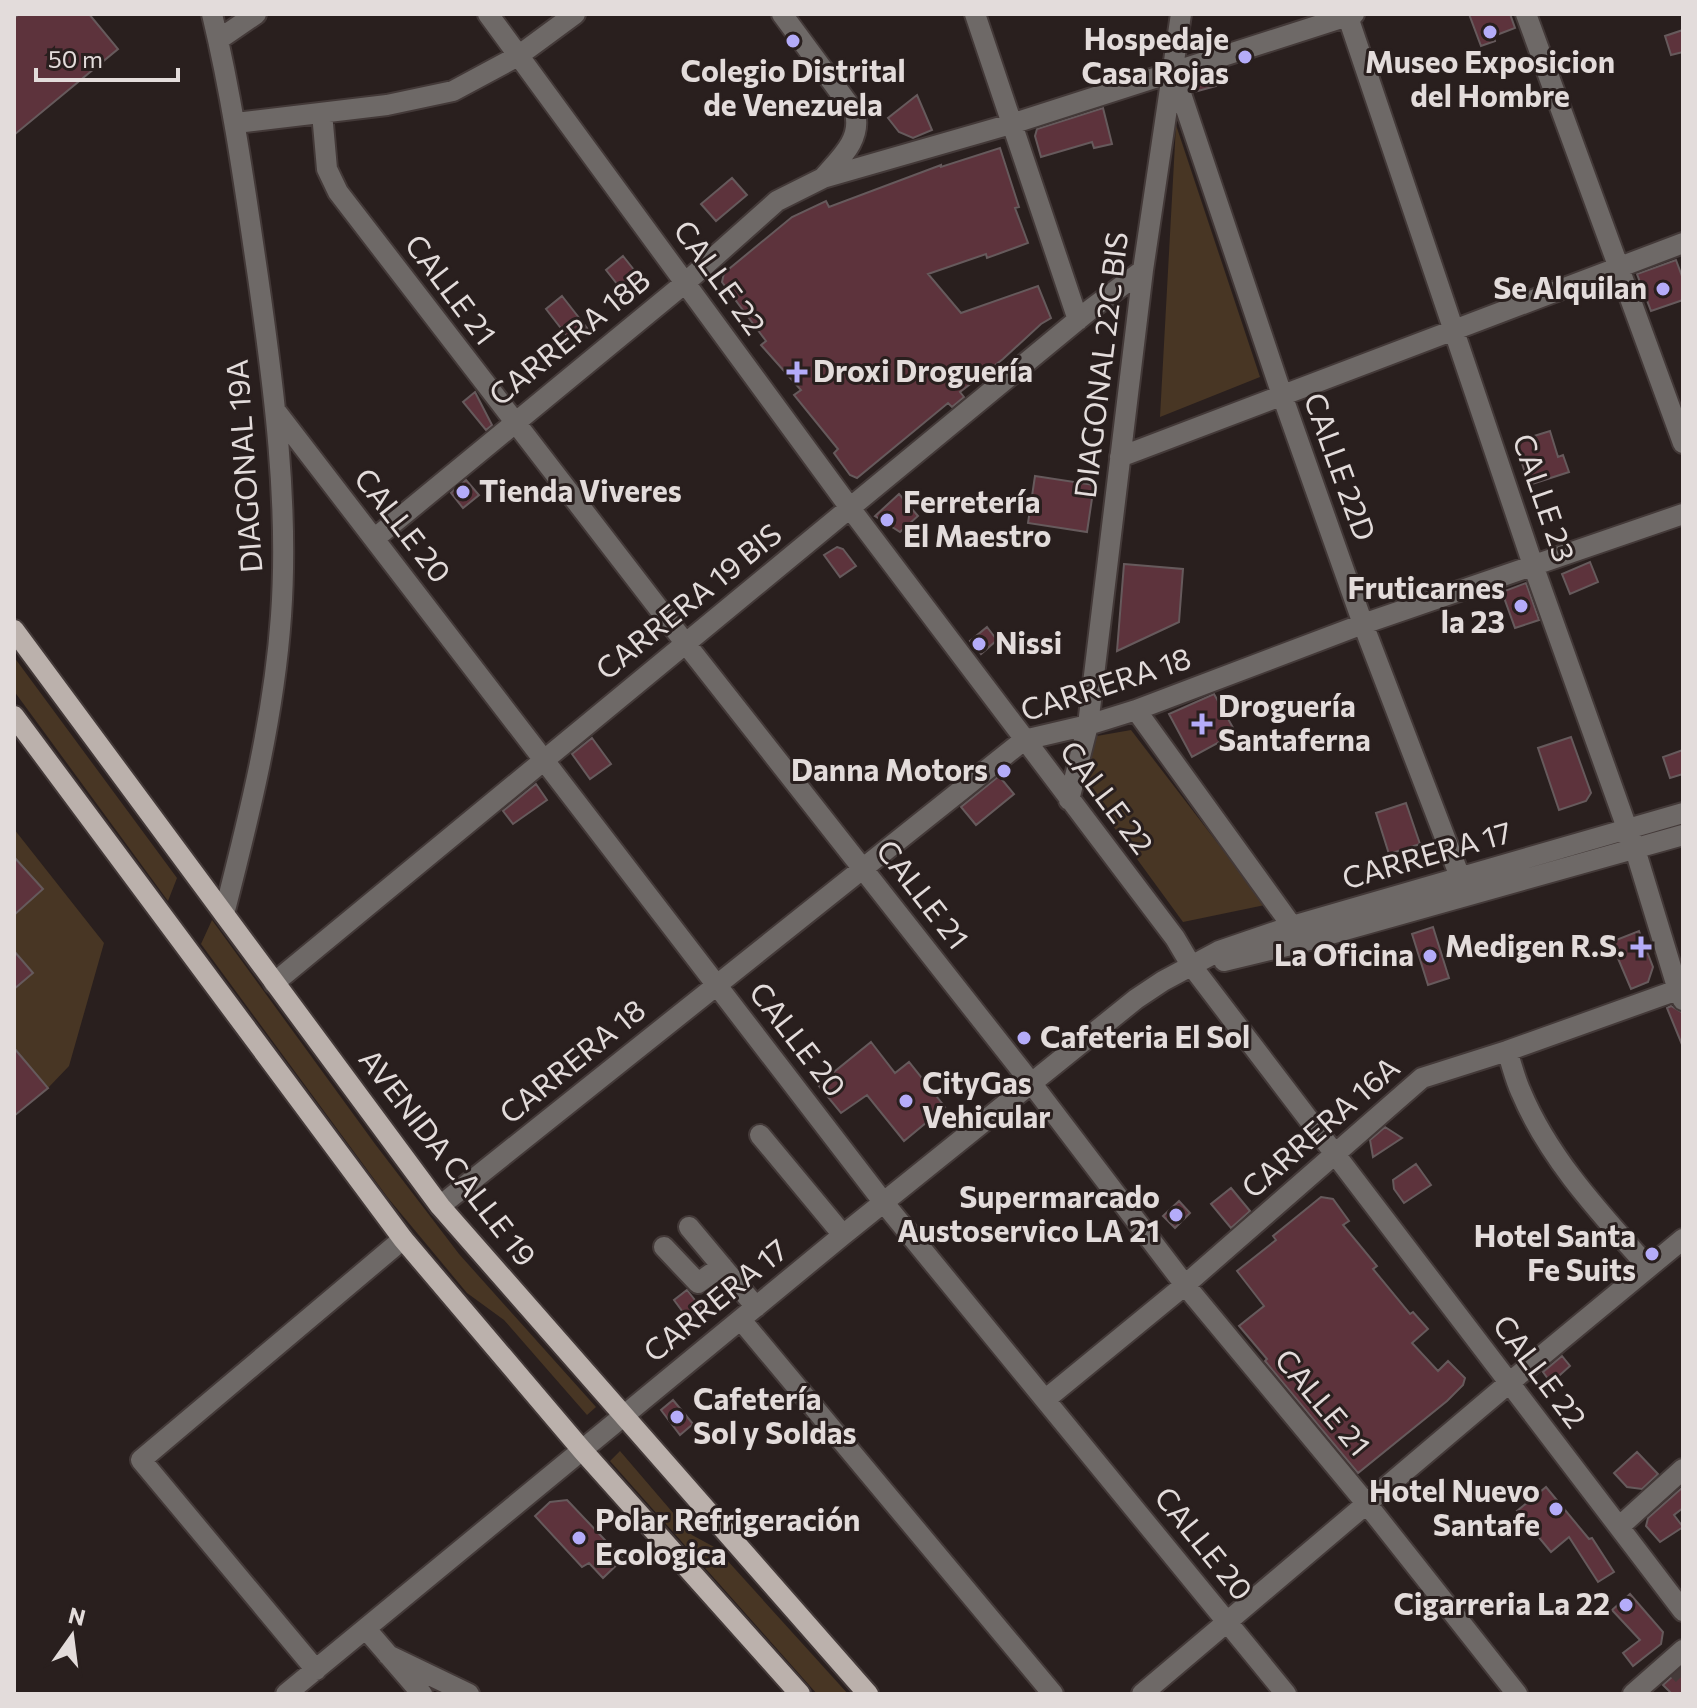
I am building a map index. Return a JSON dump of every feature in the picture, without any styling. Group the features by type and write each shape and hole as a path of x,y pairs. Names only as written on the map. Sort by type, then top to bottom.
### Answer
{"main road":[{"name":"AVENIDA CALLE 19","path":"14,630 440,1206 868,1694"},
{"path":"14,716 403,1239 582,1450 800,1694"}],"street":[{"name":"DIAGONAL 19A","path":"212,14 236,123 275,410 283,527 282,615 272,699 224,914"},
{"path":"218,40 256,14"},
{"name":"CALLE 22","path":"488,14 850,508 1175,938 1191,965 1332,1154 1683,1611"},
{"path":"236,123 387,105 453,91 518,56 575,14"},
{"path":"782,14 855,113 858,124 851,144 823,178"},
{"path":"975,14 1011,124 1084,315"},
{"name":"DIAGONAL 22C BIS","path":"1069,800 1088,725 1143,270 1181,14"},
{"path":"1526,14 1683,443"},
{"name":"CARRERA 18B","path":"374,539 685,283 777,201 823,178 1011,124 1349,15"},
{"name":"CALLE 23","path":"1349,15 1533,565 1631,839 1681,992"},
{"name":"CALLE 22D","path":"1174,73 1363,624 1460,877"},
{"name":"CALLE 21","path":"322,113 327,169 338,192 513,423 1032,1084 1185,1285 1366,1503 1517,1694"},
{"path":"1120,457 1683,243"},
{"name":"CARRERA 19 BIS","path":"274,983 1084,315 1143,270"},
{"name":"CALLE 20","path":"275,410 884,1203 1286,1694"},
{"name":"CARRERA 18","path":"440,1206 1024,740 1136,710 1363,624 1683,514"},
{"path":"1136,710 1292,926"},
{"name":"CARRERA 17","path":"1191,965 1229,961 1291,945 1631,839 1683,813"},
{"name":"CARRERA 17","path":"286,1694 843,1235 1136,999 1191,965 1219,951 1292,926 1460,877 1631,839 1683,835"},
{"name":"CARRERA 16A","path":"1046,1399 1185,1285 1422,1078 1681,992"},
{"path":"1507,1051 1521,1093 1543,1133 1585,1197 1648,1267"},
{"path":"760,1135 843,1235"},
{"path":"689,1227 722,1266 749,1313 1053,1694"},
{"path":"316,1670 141,1460 403,1239"},
{"path":"1142,1694 1683,1239"},
{"path":"664,1247 698,1283 722,1266"},
{"path":"1619,1527 1683,1469"},
{"path":"366,1629 422,1694"},
{"path":"388,1655 469,1694"},
{"path":"1633,1694 1677,1660"}],"shaded area":[{"path":"1176,125 1260,377 1160,417"},
{"path":"14,657 177,878 168,901 14,691"},
{"path":"1131,730 1265,905 1183,922 1083,785 1097,736"},
{"path":"14,829 104,943 69,1066 48,1088 14,1048 14,915 43,889 14,857"},
{"path":"212,920 459,1254 596,1407 587,1415 504,1320 467,1293 388,1198 201,944"},
{"path":"620,1451 692,1535 716,1548 848,1694 817,1694 610,1461"}],"building":[{"path":"19,14 89,14 118,49 14,135 14,18"},
{"name":"Museo Exposicion del Hombre","path":"1469,14 1510,14 1515,28 1494,36 1495,41 1481,46"},
{"path":"1683,30 1683,52 1671,55 1665,36"},
{"path":"1212,73 1216,86 1194,92 1190,80"},
{"path":"917,95 932,130 913,138 899,132 888,118"},
{"path":"1103,108 1112,144 1094,148 1092,142 1041,157 1035,136 1037,129"},
{"path":"1000,148 1019,207 1015,208 1028,243 928,274 961,313 1038,286 1051,318 960,392 964,397 952,407 948,403 857,478 850,475 834,453 838,449 794,395 801,390 761,345 766,341 722,282 724,273 792,217 826,201 829,207 941,165"},
{"path":"732,178 747,195 716,221 701,204"},
{"path":"623,256 642,280 625,294 606,270"},
{"name":"Se Alquilan","path":"1676,260 1683,279 1683,300 1651,311 1637,274"},
{"path":"562,296 587,328 570,340 546,309"},
{"path":"475,392 492,425 486,430 463,402"},
{"path":"1550,431 1558,457 1563,455 1569,472 1529,485 1515,442"},
{"path":"1035,476 1094,485 1087,532 1028,523"},
{"name":"Tienda Viveres","path":"466,480 479,495 463,508 451,493"},
{"path":"899,494 918,516 900,532 875,516"},
{"path":"837,547 843,549 856,566 840,577 824,555"},
{"path":"1590,562 1598,582 1570,594 1562,574"},
{"path":"1124,564 1183,569 1179,622 1117,651"},
{"name":"Fruticarnes la 23","path":"1526,583 1539,620 1515,628 1502,592"},
{"path":"987,627 997,640 981,654 970,641"},
{"name":"Droguería Santaferna","path":"1214,694 1236,733 1192,757 1169,714"},
{"path":"1571,737 1591,793 1586,801 1559,810 1538,748"},
{"path":"592,738 611,764 590,779 572,754"},
{"path":"1683,750 1683,774 1670,778 1663,757"},
{"path":"999,776 1014,794 976,825 961,807"},
{"path":"536,784 547,800 513,824 503,811"},
{"path":"1406,803 1420,844 1389,854 1376,813"},
{"path":"14,857 43,889 14,915"},
{"name":"La Oficina","path":"1433,927 1449,978 1428,985 1412,934"},
{"path":"1639,931 1653,967 1648,982 1631,989 1611,942"},
{"path":"14,951 33,973 14,989"},
{"path":"1671,1006 1683,1013 1683,1047 1667,1008"},
{"path":"871,1042 895,1073 909,1062 945,1107 904,1141 867,1095 841,1113 818,1085"},
{"path":"14,1048 48,1088 14,1116"},
{"path":"1385,1127 1402,1138 1373,1157 1370,1140"},
{"path":"1416,1164 1431,1185 1404,1203 1394,1189 1393,1180"},
{"path":"1231,1188 1250,1211 1231,1228 1211,1204"},
{"path":"1321,1197 1333,1199 1349,1221 1343,1225 1377,1266 1373,1269 1410,1314 1413,1312 1428,1329 1412,1343 1438,1371 1448,1361 1465,1378 1463,1385 1447,1401 1358,1473 1239,1326 1264,1306 1237,1271 1276,1240 1273,1236"},
{"name":"Supermarcado Austoservico LA 21","path":"1179,1201 1190,1213 1175,1228 1163,1216"},
{"path":"687,1290 702,1309 688,1319 674,1300"},
{"path":"1562,1356 1570,1366 1551,1383 1543,1372"},
{"name":"Cafetería Sol y Soldas","path":"673,1400 693,1424 680,1435 661,1410"},
{"path":"1637,1452 1658,1474 1642,1489 1627,1487 1614,1473"},
{"path":"1546,1487 1589,1539 1592,1538 1614,1572 1598,1582 1569,1537 1551,1552 1517,1511"},
{"path":"1683,1487 1683,1508 1674,1515 1683,1527 1660,1542 1646,1526 1648,1518"},
{"name":"Polar Refrigeración Ecologica","path":"567,1500 623,1559 603,1578 589,1563 582,1567 535,1516 550,1502"},
{"path":"1630,1594 1663,1632 1661,1644 1633,1666 1623,1653 1640,1640 1612,1610"},
{"path":"1683,1667 1683,1694 1672,1694 1663,1685"}],"tunnel":[{"path":"1677,1669 1683,1675"}],"place":[{"name":"Museo Exposicion del Hombre","path":"1490,32"},
{"name":"Colegio Distrital de Venezuela","path":"793,41"},
{"name":"Hospedaje Casa Rojas","path":"1245,57"},
{"name":"Se Alquilan","path":"1663,289"},
{"name":"Droxi Droguería","path":"797,372"},
{"name":"Tienda Viveres","path":"463,492"},
{"name":"Ferretería El Maestro","path":"887,520"},
{"name":"Fruticarnes la 23","path":"1521,606"},
{"name":"Nissi","path":"979,644"},
{"name":"Droguería Santaferna","path":"1202,724"},
{"name":"Danna Motors","path":"1004,771"},
{"name":"Medigen R.S.","path":"1641,947"},
{"name":"La Oficina","path":"1430,956"},
{"name":"Cafeteria El Sol","path":"1024,1038"},
{"name":"CityGas Vehicular","path":"906,1101"},
{"name":"Supermarcado Austoservico LA 21","path":"1176,1215"},
{"name":"Hotel Santa Fe Suits","path":"1652,1254"},
{"name":"Cafetería Sol y Soldas","path":"677,1417"},
{"name":"Hotel Nuevo Santafe","path":"1556,1509"},
{"name":"Polar Refrigeración Ecologica","path":"579,1538"},
{"name":"Cigarreria La 22","path":"1626,1605"}]}
